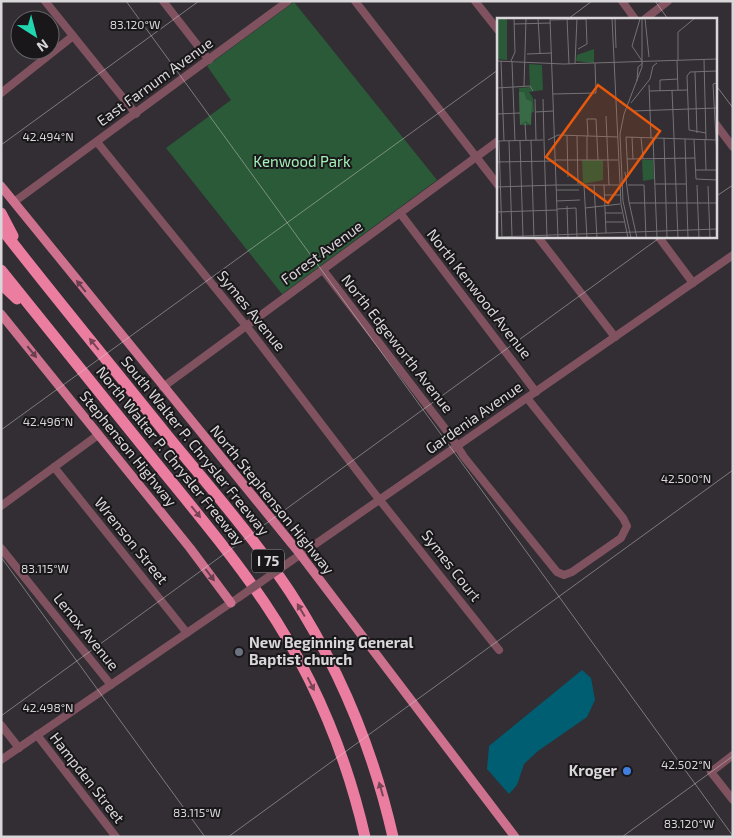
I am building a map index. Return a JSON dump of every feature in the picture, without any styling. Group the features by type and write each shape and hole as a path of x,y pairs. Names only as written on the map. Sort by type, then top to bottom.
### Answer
{"highway":[{"path":"1,213 21,253"},
{"name":"South Walter P. Chrysler Freeway","path":"1,228 240,525 289,591 325,652 353,709 375,768 393,837"},
{"name":"North Walter P. Chrysler Freeway","path":"1,270 223,546 265,604 301,664 325,715 351,782 366,837"},
{"path":"1,284 44,324"}],"main road":[{"name":"North Stephenson Highway","path":"1,186 300,554 516,837"},
{"name":"Stephenson Highway","path":"1,314 98,435 235,600"}],"street":[{"path":"45,1 136,114"},
{"path":"162,1 209,60"},
{"path":"355,1 497,184"},
{"path":"475,1 497,29"},
{"path":"622,1 634,18"},
{"path":"646,18 668,1"},
{"name":"East Farnum Avenue","path":"14,202 136,114 285,2"},
{"path":"1,93 73,36"},
{"path":"716,125 733,147"},
{"name":"Symes Avenue","path":"96,142 246,326 380,500"},
{"name":"Forest Avenue","path":"163,387 497,142"},
{"name":"North Kenwood Avenue","path":"400,213 536,392"},
{"path":"539,238 615,337"},
{"path":"659,238 693,283"},
{"name":"Gardenia Avenue","path":"1,760 733,255"},
{"name":"North Edgeworth Avenue","path":"323,270 458,446 464,457 552,566 562,575 572,572 621,538 627,526 623,518 527,398"},
{"path":"1,506 98,435"},
{"name":"Wrenson Street","path":"54,467 187,633"},
{"name":"Symes Court","path":"380,500 499,650"},
{"name":"Lenox Avenue","path":"1,548 111,685"},
{"path":"1,725 19,748"},
{"name":"Hampden Street","path":"37,736 116,837"},
{"path":"733,755 711,772 733,800"}],"green space":[{"name":"Kenwood Park","path":"294,2 437,180 282,294 166,148 231,100 207,66"}],"water":[{"path":"582,670 591,678 595,700 587,717 538,751 524,764 517,785 509,794 487,769 489,746"}],"place":[{"name":"New Beginning General Baptist church","path":"239,652"},
{"name":"Kroger","path":"627,771"}]}
